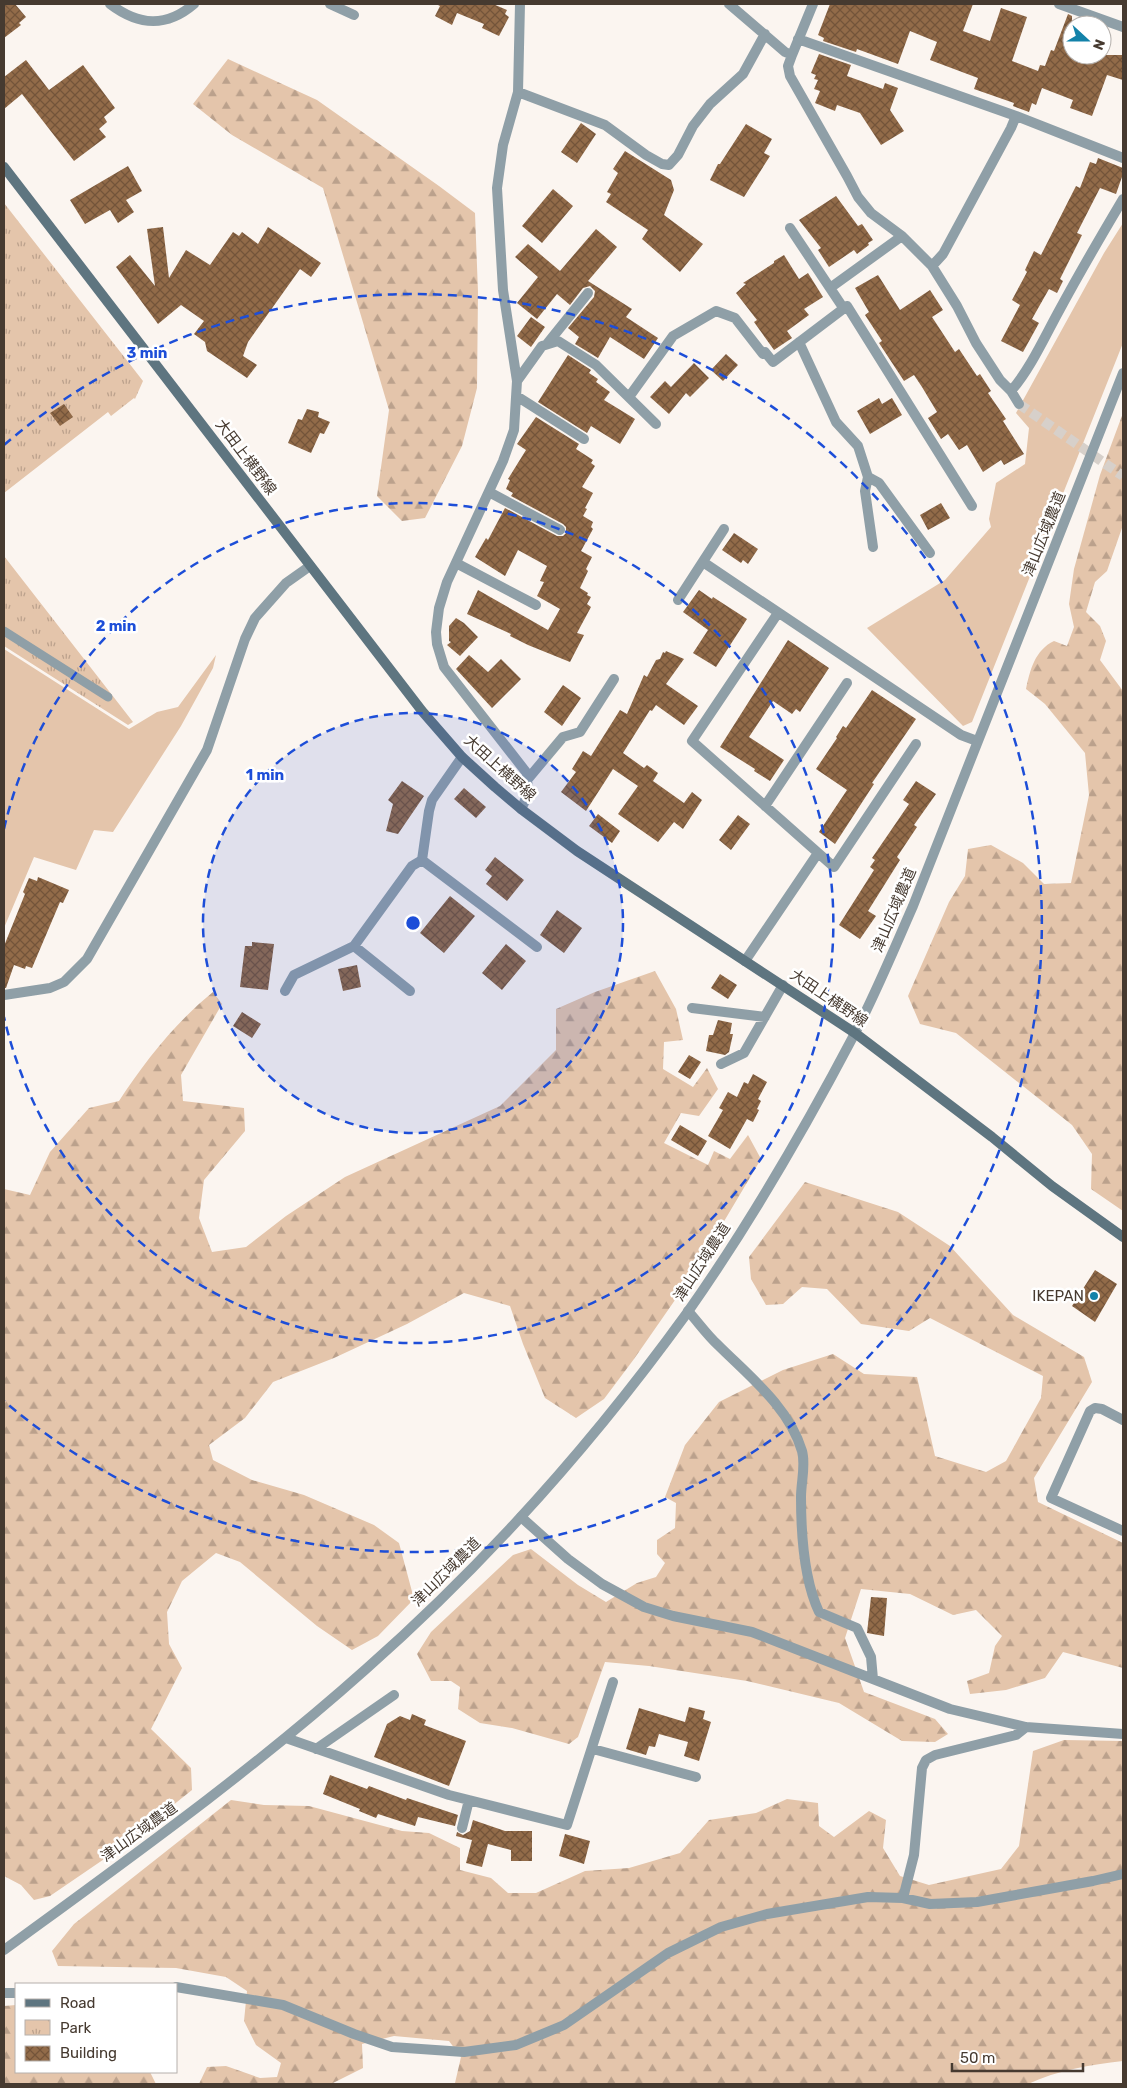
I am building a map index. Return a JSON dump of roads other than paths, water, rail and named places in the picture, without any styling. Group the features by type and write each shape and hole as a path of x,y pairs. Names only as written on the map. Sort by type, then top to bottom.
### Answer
{"main road":[{"name":"大田上横野線","path":"4,167 310,566 422,710 462,757 495,787 577,851 855,1033 992,1137 1052,1186 1123,1237"}],"street":[{"path":"110,4 124,14 147,22 177,17 194,4"},
{"path":"330,4 354,14"},
{"path":"520,4 518,92 503,145 497,188 503,290 517,381 518,397 514,430 489,492 448,582 436,620 437,644 444,667 526,772 526,800 522,809"},
{"path":"730,4 785,52 792,55"},
{"path":"813,4 788,66 790,76 848,176 858,197 880,220 902,236 932,266 957,306 976,343 1000,380 1011,391 1019,404"},
{"path":"1059,4 1078,7 1123,27"},
{"path":"518,92 605,125 646,156 662,164 669,165 678,155 693,126 710,104 743,74 765,34"},
{"path":"798,39 1016,116 1123,158"},
{"path":"932,266 943,254 1016,116"},
{"path":"1011,391 1040,346 1087,259 1123,199"},
{"path":"790,228 844,309"},
{"path":"830,288 902,236"},
{"path":"547,344 588,293"},
{"path":"629,397 673,336 716,311 735,318 763,354 765,352 773,362 847,306 972,506"},
{"path":"517,381 542,346 558,341 596,365 656,424"},
{"path":"799,342 836,422 858,446 868,476 864,491 873,547"},
{"name":"津山広域農道","path":"4,1950 218,1793 366,1670 439,1602 521,1517 601,1425 688,1311 779,1169 855,1033 913,906 1123,373"},
{"path":"518,397 584,439"},
{"path":"868,476 879,483 930,553"},
{"path":"489,492 560,530"},
{"path":"678,600 724,529"},
{"path":"703,562 961,734 977,741"},
{"path":"456,563 536,606"},
{"path":"4,995 50,988 64,982 87,959 207,750 245,639 255,618 286,583 310,566"},
{"path":"778,613 692,741 834,868 916,744"},
{"path":"527,780 563,737 580,732 614,679"},
{"path":"764,806 847,683"},
{"path":"422,860 428,811 432,800 462,757"},
{"path":"745,960 818,853"},
{"path":"284,991 294,975 354,946 412,866 422,860"},
{"path":"422,860 537,947"},
{"path":"354,946 410,992"},
{"path":"721,1064 744,1053 783,985"},
{"path":"692,1008 765,1017"},
{"path":"688,1311 717,1344 750,1375 776,1404 797,1438 803,1453 801,1495 806,1560 816,1604 820,1612 857,1628 871,1657 873,1679"},
{"path":"1123,1420 1102,1409 1095,1408 1090,1411 1051,1498 1123,1531"},
{"path":"521,1517 568,1559 602,1584 644,1607 672,1616 752,1632 950,1709 1026,1727 1123,1734"},
{"path":"286,1738 449,1795 567,1825 613,1682"},
{"path":"316,1749 394,1695"},
{"path":"903,1898 914,1855 922,1768 926,1760 935,1754 1016,1735 1026,1727"},
{"path":"593,1749 696,1777"},
{"path":"462,1828 469,1800"},
{"path":"178,1987 283,2005 354,2034 392,2046 464,2052 516,2046 564,2025 668,1953 721,1927 767,1914 868,1897 903,1898 930,1904 977,1902 1123,1874"}],"lane":[{"path":"4,631 108,696"}],"tunnel":[{"path":"1019,404 1123,476"}],"place":[{"name":"IKEPAN","path":"1094,1296"}]}
